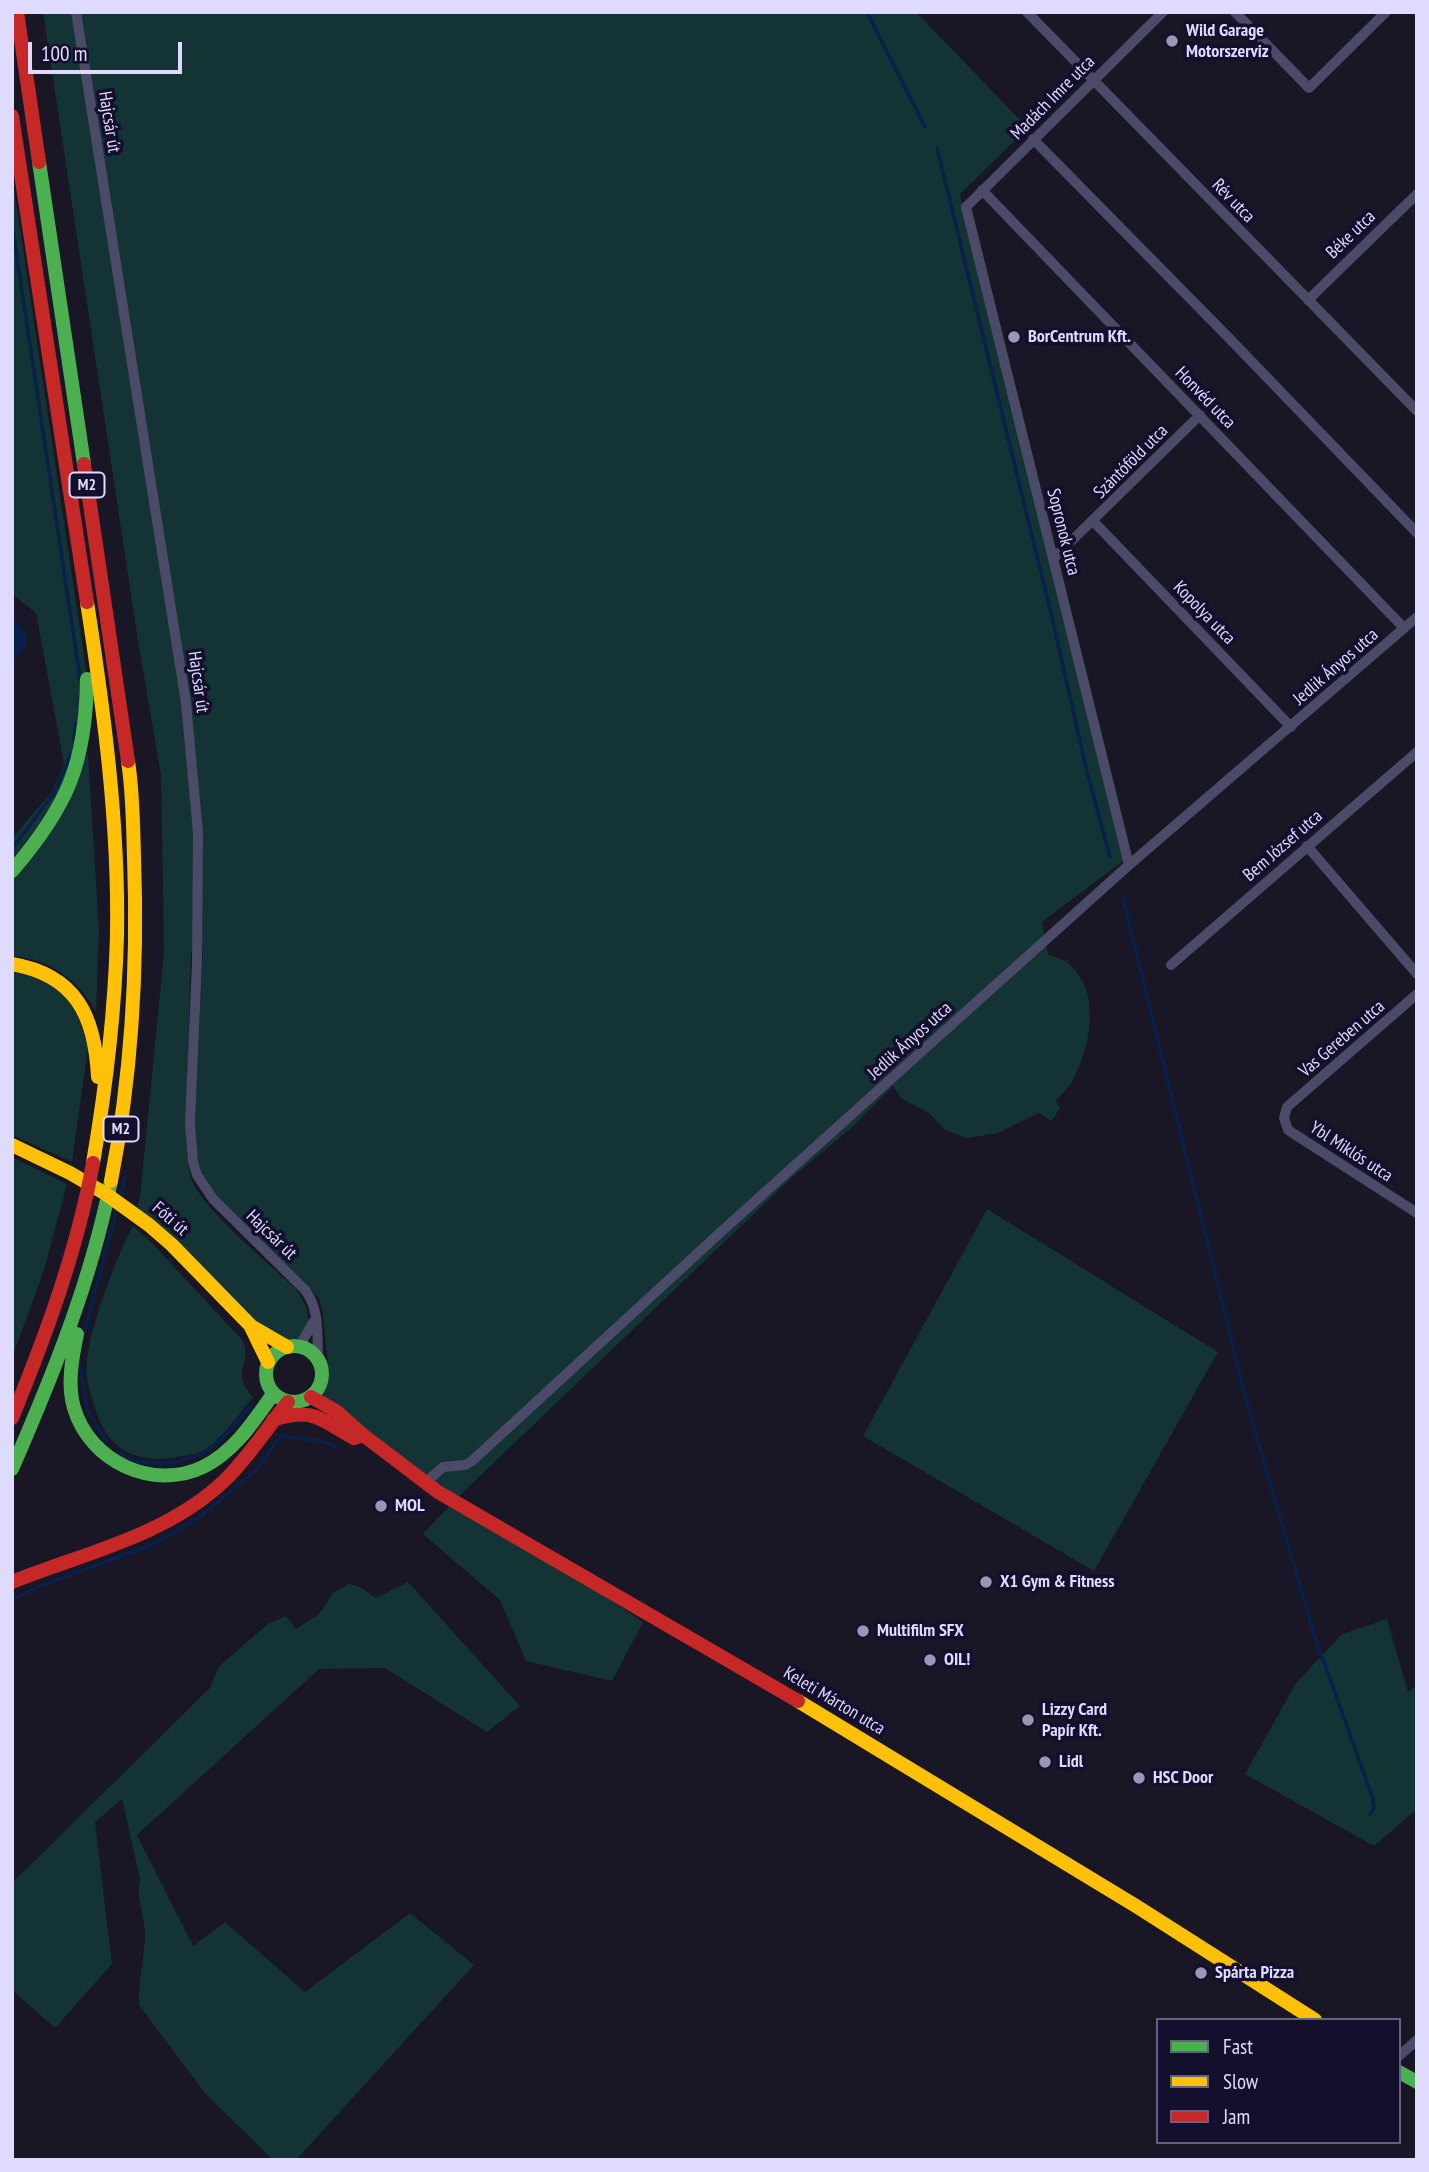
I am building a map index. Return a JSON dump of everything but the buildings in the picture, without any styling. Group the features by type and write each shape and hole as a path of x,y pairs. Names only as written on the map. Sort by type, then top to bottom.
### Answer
{"main road":[{"name":"M2","path":"12,1468 49,1387 82,1293 105,1212 128,1075 137,961 135,836 129,768 17,12"},
{"name":"M2","path":"12,116 84,584 109,769 117,907 111,1040 99,1132 85,1204 63,1284 28,1384 12,1418"},
{"path":"12,870 40,838 63,802 75,779 82,752 88,710 84,584"},
{"path":"12,964 37,969 52,976 72,993 87,1015 98,1049 95,1103 99,1132"},
{"name":"Fóti út","path":"12,1144 69,1172 136,1214 172,1245 250,1325 268,1362"},
{"path":"82,1293 73,1356 74,1409 88,1437 112,1461 127,1469 155,1476 175,1476 206,1466 226,1453 239,1440 274,1394"},
{"path":"250,1325 293,1347 312,1352 318,1359 322,1377 315,1392 296,1403 288,1402 274,1394 265,1376 268,1362 275,1353 293,1347"},
{"name":"Keleti Márton utca","path":"315,1392 363,1435 425,1483 546,1556 764,1680 1125,1899 1312,2018"},
{"path":"12,1582 140,1535 177,1517 223,1482 288,1402"},
{"path":"273,1420 286,1414 307,1412 354,1438 363,1435"},
{"path":"1401,2073 1417,2082"}],"street":[{"name":"Hajcsár út","path":"76,12 186,703 195,779 198,833 197,962 190,1124 193,1162 202,1184 218,1205 312,1300 316,1317 318,1359"},
{"name":"Rév utca","path":"1027,12 1417,411"},
{"name":"Madách Imre utca","path":"967,207 1163,12"},
{"path":"1235,12 1309,88 1386,12"},
{"path":"1033,139 1417,533"},
{"name":"Honvéd utca","path":"982,190 1404,628"},
{"name":"Béke utca","path":"1308,300 1417,194"},
{"name":"Sopronok utca","path":"967,207 1129,865"},
{"name":"Szántóföld utca","path":"1053,559 1094,522 1200,415"},
{"name":"Kopolya utca","path":"1094,522 1291,727"},
{"name":"Jedlik Ányos utca","path":"425,1483 443,1467 465,1465 472,1461 734,1220 1129,865 1417,617"},
{"name":"Bem József utca","path":"1171,965 1417,752"},
{"path":"1307,846 1417,974"},
{"name":"Vas Gereben utca","path":"1287,1107 1417,994"},
{"name":"Ybl Miklós utca","path":"1287,1107 1284,1118 1289,1130 1417,1213"},
{"path":"293,1347 316,1317"},
{"path":"1401,2054 1417,2040"}],"green space":[{"path":"43,12 916,12 1028,128 960,194 1123,861 1042,922 1048,955 1068,963 1086,988 1090,1019 1085,1051 1071,1083 1056,1101 1060,1109 1051,1121 1039,1113 998,1133 967,1138 945,1130 929,1113 902,1099 893,1086 852,1127 787,1182 457,1498 643,1622 612,1681 526,1661 500,1600 423,1534 456,1499 324,1397 319,1388 329,1375 319,1298 220,1202 198,1168 195,1124 203,950 191,952 186,1123 191,1178 208,1205 222,1220 296,1289 308,1318 308,1325 301,1338 293,1343 280,1340 266,1332 137,1208 164,953 161,775 138,641"},
{"path":"12,175 87,676 66,783 12,860 12,838 52,792 64,764 36,613 12,594"},
{"path":"88,753 99,931 96,1011 80,989 61,973 38,961 12,956 12,879"},
{"path":"12,971 26,971 57,987 76,1010 88,1048 72,1162 12,1135"},
{"path":"12,1157 67,1184 44,1270 12,1358"},
{"path":"987,1209 1218,1352 1094,1571 863,1436"},
{"path":"133,1226 243,1341 243,1381 253,1397 216,1440 197,1453 161,1459 134,1455 118,1447 100,1420 90,1394 87,1363 95,1323 118,1258"},
{"path":"408,1582 520,1706 487,1732 385,1668 319,1669 137,1835 193,1946 225,1922 305,1992 410,1913 474,1965 296,2160 273,2160 205,2093 139,2005 145,1933 140,1879 122,1799 95,1822 112,1964 55,2028 12,1990 12,1883 210,1688 219,1666 268,1624 286,1616 296,1629 319,1614 334,1592 349,1584 360,1587 376,1598"},
{"path":"1387,1619 1408,1692 1417,1685 1417,1809 1374,1846 1245,1774 1296,1683 1342,1634"}],"water":[{"path":"12,617 24,631 27,641 18,657 12,657"}],"waterway":[{"path":"867,12 925,127"},
{"path":"937,148 1051,613 1087,772 1110,857"},
{"path":"12,224 80,678"},
{"path":"74,741 76,724"},
{"path":"12,849 54,793 72,752"},
{"path":"1123,898 1246,1400 1315,1637 1373,1799 1374,1808 1370,1814"},
{"path":"120,1198 125,1176"},
{"path":"84,1333 117,1209"},
{"path":"80,1365 87,1410 106,1441"},
{"path":"119,1453 150,1463 182,1461 203,1453 228,1432 250,1407 253,1410"},
{"path":"12,1600 40,1586 156,1543 198,1518 254,1472 282,1435 322,1441 335,1447"}],"traffic: fast":[{"path":"39,162 84,464"},
{"path":"12,871 47,826 70,783 83,736 87,679"},
{"path":"12,1469 82,1291 111,1181"},
{"path":"77,1334 71,1390 74,1408 82,1427 109,1457 144,1473 164,1476 184,1474 214,1461 242,1435 273,1394"},
{"path":"288,1346 300,1346 314,1354 322,1368 322,1374 320,1385 314,1394 300,1402 288,1402 271,1390 266,1380 266,1368 278,1351 288,1346"},
{"path":"1401,2073 1417,2082"}],"traffic: slow":[{"path":"87,602 109,768 117,893 112,1021 93,1163"},
{"path":"111,1181 129,1060 134,979 135,898 132,797 128,761"},
{"path":"12,964 52,978 78,1002 92,1035 98,1077"},
{"path":"12,1145 106,1194 149,1225 250,1325 268,1362"},
{"path":"251,1326 287,1347"},
{"path":"798,1701 1136,1906 1312,2018"}],"traffic: jam":[{"path":"17,12 39,162"},
{"path":"12,116 87,602"},
{"path":"84,464 128,761"},
{"path":"12,1418 59,1292 93,1163"},
{"path":"311,1397 336,1411 438,1492 798,1701"},
{"path":"12,1582 123,1541 177,1516 224,1481 288,1402"},
{"path":"273,1420 308,1415 354,1438 363,1435"}],"place":[{"name":"Wild Garage Motorszerviz","path":"1172,41"},
{"name":"BorCentrum Kft.","path":"1014,337"},
{"name":"MOL","path":"381,1506"},
{"name":"X1 Gym & Fitness","path":"986,1582"},
{"name":"Multifilm SFX","path":"863,1631"},
{"name":"OIL!","path":"930,1660"},
{"name":"Lizzy Card Papír Kft.","path":"1028,1720"},
{"name":"Lidl","path":"1045,1762"},
{"name":"HSC Door","path":"1139,1778"},
{"name":"Spárta Pizza","path":"1201,1973"}]}
